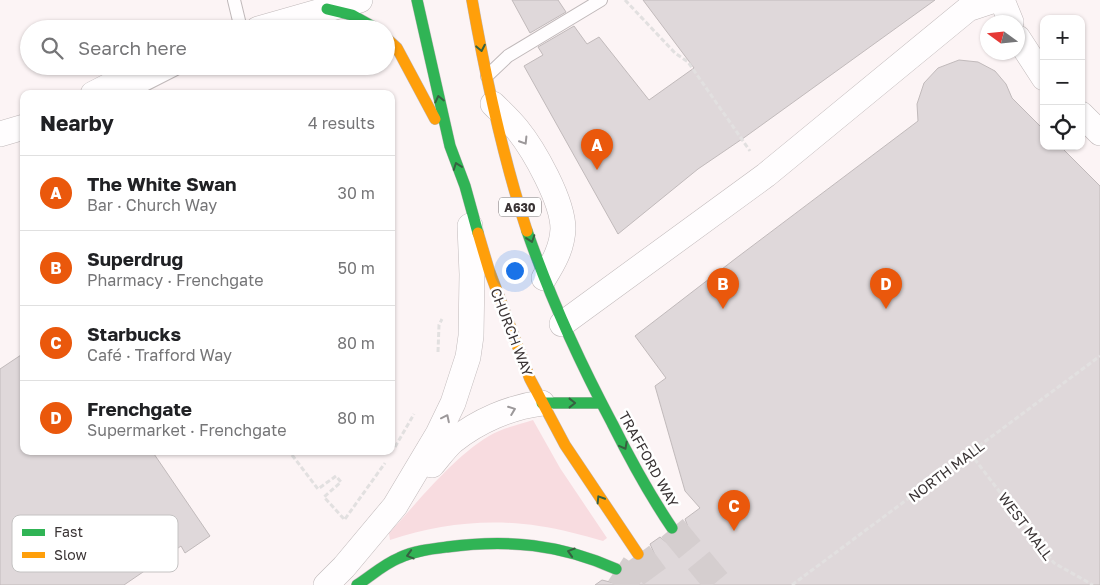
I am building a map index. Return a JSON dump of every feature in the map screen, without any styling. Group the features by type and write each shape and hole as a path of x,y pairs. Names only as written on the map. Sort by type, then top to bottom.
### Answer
{"main road":[{"name":"CHURCH WAY","path":"417,0 450,146 465,186 489,270 506,319 530,379 565,445 638,554"},
{"name":"A630","path":"472,0 486,76 506,163 544,278 562,324 601,403"},
{"path":"327,10 352,15 361,20"},
{"path":"395,46 450,146"},
{"path":"542,403 601,403"},
{"name":"TRAFFORD WAY","path":"601,403 642,480 672,528"},
{"path":"357,585 393,560 408,555 483,543 527,543 559,548 588,557 616,570"}],"street":[{"path":"291,20 360,0"},
{"path":"562,324 766,175 968,9 995,0"},
{"path":"1002,0 1008,15"},
{"path":"1025,49 1040,72"},
{"path":"101,90 130,75"},
{"path":"493,104 517,129 544,172 561,211 563,229 557,258 544,278"},
{"path":"1085,118 1100,133"},
{"path":"0,134 20,128"},
{"path":"395,506 438,434 453,403 468,357 471,336 472,274 469,217 465,186"},
{"path":"328,584 452,442 485,420 524,405 542,403"}],"lane":[{"path":"234,0 239,20"},
{"path":"486,76 508,56 601,0"},
{"path":"135,90 164,75"}],"path":[{"path":"626,0 675,53 688,62 766,175"},
{"path":"438,356 439,326 443,316"},
{"name":"NORTH MALL","path":"792,585 1100,356"},
{"path":"395,445 419,406"},
{"name":"WEST MALL","path":"970,453 1054,563 1093,585"},
{"path":"292,455 318,489 336,476 341,482 324,497 344,519"},
{"path":"340,526 390,455"}],"shaded area":[{"path":"533,420 560,468 607,538 603,541 539,526 482,523 445,526 390,540 389,533 436,481 475,445 494,433"}],"building":[{"path":"512,0 558,0 566,12 530,33"},
{"path":"643,0 935,0 698,169 618,234 524,66 543,55 538,47 574,26 587,44 599,37 649,100 694,68"},
{"path":"959,60 978,62 995,71 1006,84 1012,98 1040,126 1040,150 1064,150 1100,186 1100,585 595,585 602,580 618,584 626,581 630,576 631,568 640,570 647,567 654,553 650,544 660,537 666,542 673,544 681,541 688,527 685,519 700,508 685,491 655,386 666,378 635,336 918,121 917,104 924,83 938,68"},
{"path":"20,356 20,455 155,455 210,536 185,553 181,546 178,548 178,515 12,515 12,572 143,572 124,585 0,585 0,369"}],"tunnel":[{"path":"672,528 719,585"},
{"path":"638,554 661,585"},
{"path":"616,569 640,585"}],"traffic: fast":[{"path":"417,0 450,146 465,186 478,233"},
{"path":"327,9 352,15 361,20"},
{"path":"527,231 555,304 588,376 633,463 672,528"},
{"path":"542,403 601,403"},
{"path":"357,585 388,563 405,556 417,552 469,545 513,544 554,549 575,554 616,569"}],"traffic: slow":[{"path":"472,0 495,117 527,231"},
{"path":"395,46 435,119"},
{"path":"478,233 489,270 530,379 565,445 638,554"}],"place":[{"name":"The White Swan","path":"597,170"},
{"name":"Superdrug","path":"723,309"},
{"name":"Frenchgate","path":"886,309"},
{"name":"Starbucks","path":"734,531"}]}
